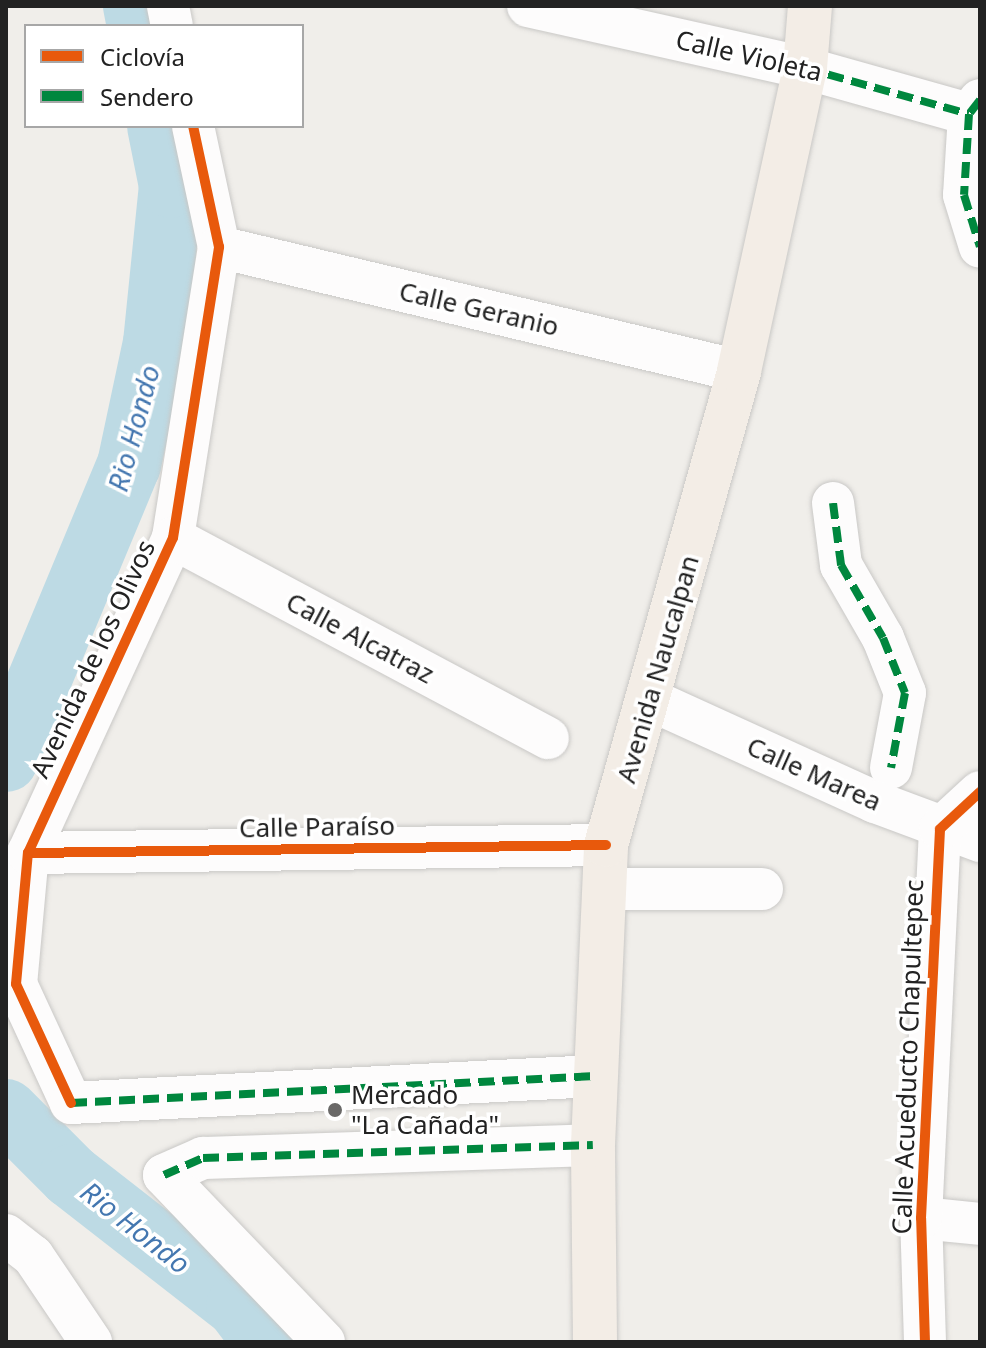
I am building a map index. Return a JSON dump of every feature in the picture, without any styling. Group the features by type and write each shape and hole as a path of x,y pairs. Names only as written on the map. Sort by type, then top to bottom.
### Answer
{"main road":[{"name":"Avenida Naucalpan","path":"595,1342 593,1145 606,845 651,700 739,371 805,68 810,6"}],"street":[{"name":"Calle Violeta","path":"528,6 974,107"},
{"path":"974,107 964,195 980,247"},
{"name":"Avenida de los Olivos","path":"193,128 219,247 173,538 28,853 16,984 71,1103 595,1076"},
{"name":"Calle Geranio","path":"219,247 739,371"},
{"path":"833,503 841,565 883,638 905,693 891,768"},
{"name":"Calle Alcatraz","path":"173,538 548,738"},
{"name":"Calle Marea","path":"651,700 940,829 980,841"},
{"path":"940,829 980,792"},
{"name":"Calle Acueducto Chapultepec","path":"925,1342 921,1218 940,829"},
{"name":"Calle Paraíso","path":"28,853 606,845"},
{"path":"604,889 762,889"},
{"path":"324,1342 164,1175 203,1158 593,1145"},
{"path":"921,1218 980,1224"},
{"path":"6,1235 33,1256 91,1342"}],"waterway":[{"name":"Rio Hondo","path":"135,6 139,24"},
{"name":"Rio Hondo","path":"6,760 129,465 155,343 171,186 159,128"},
{"name":"Rio Hondo","path":"6,1111 71,1176 238,1306 265,1342"}],"marked path":[{"path":"805,68 969,114"},
{"path":"980,100 969,114 964,195 980,247"},
{"path":"833,503 841,565 883,638 905,693 891,768"},
{"path":"71,1103 595,1076"},
{"path":"164,1175 203,1158 593,1145"}],"cycle path":[{"path":"71,1103 16,984 28,853 173,538 219,247 193,128"},
{"path":"925,1342 921,1218 940,829 980,792"},
{"path":"28,853 606,845"}],"place":[{"name":"Mercado \"La Cañada\"","path":"335,1110"}]}
